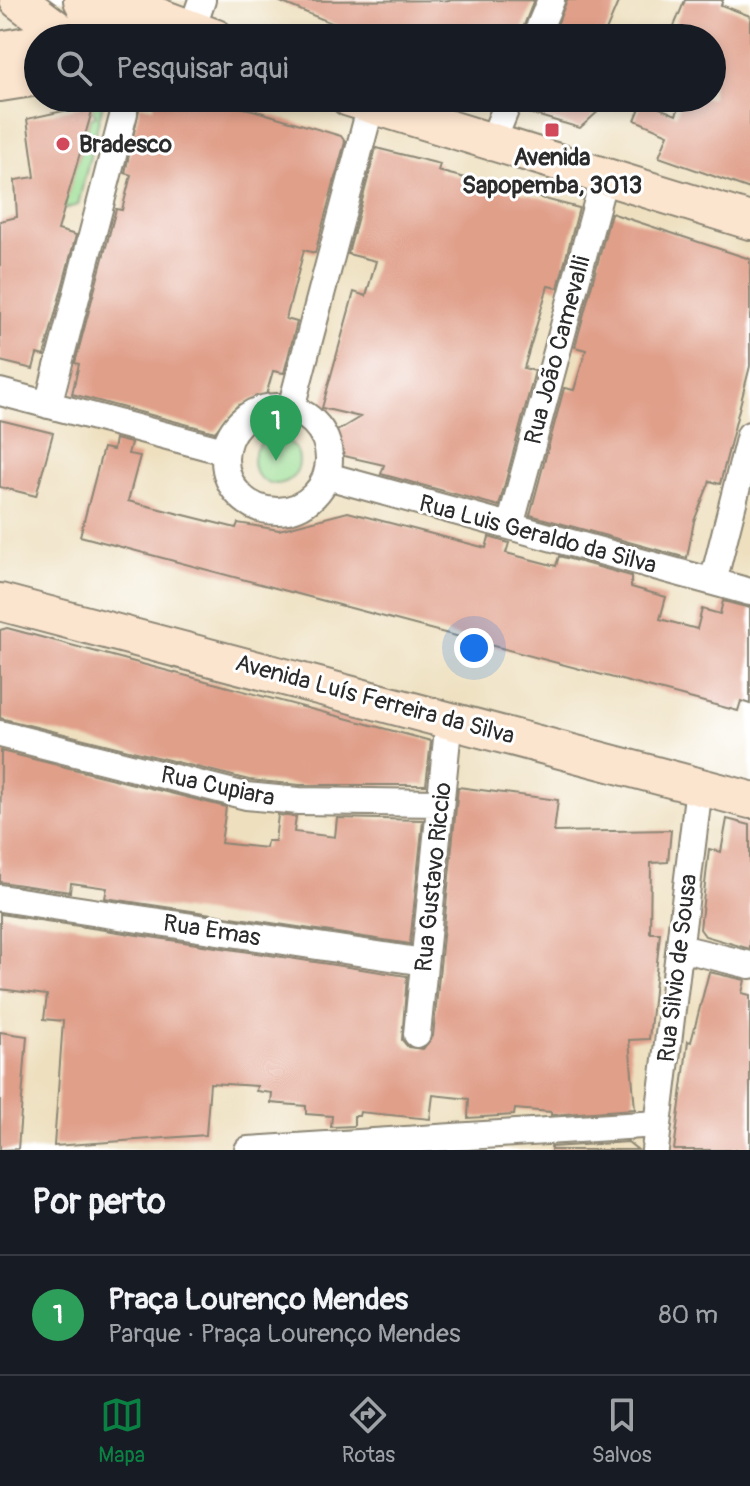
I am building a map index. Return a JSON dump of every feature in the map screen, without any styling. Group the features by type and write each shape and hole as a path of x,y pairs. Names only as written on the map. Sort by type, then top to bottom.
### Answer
{"street":[{"path":"18,0 71,24"},
{"path":"82,0 85,24"},
{"path":"541,24 551,0"},
{"path":"177,24 203,22"},
{"path":"0,50 24,46"},
{"path":"0,83 24,79"},
{"path":"48,405 124,112"},
{"path":"291,408 358,112"},
{"path":"395,112 750,221"},
{"path":"493,140 504,112"},
{"name":"Rua João Camevalli","path":"510,526 605,174"},
{"path":"0,392 224,451"},
{"path":"273,406 291,408 319,427 330,459 327,476 309,501 280,512 264,510 238,495 229,482 224,451 230,435 241,420 256,410 273,406"},
{"path":"713,582 750,435"},
{"name":"Rua Luis Geraldo da Silva","path":"327,476 750,592"},
{"name":"Avenida Luís Ferreira da Silva","path":"0,602 750,800"},
{"name":"Rua Gustavo Riccio","path":"417,1034 449,719"},
{"name":"Rua Cupiara","path":"0,734 246,796 299,801 440,803"},
{"name":"Rua Silvio de Sousa","path":"657,1137 699,787"},
{"name":"Rua Emas","path":"0,898 424,962"},
{"path":"680,948 750,965"},
{"path":"248,1150 657,1137"}],"green space":[{"path":"94,112 101,112 78,205 63,209 90,119 96,115"},
{"path":"276,438 292,445 299,461 292,477 276,484 260,477 253,461 260,445"}],"building":[{"path":"534,0 525,24 334,24 278,1"},
{"path":"567,0 619,0 609,24 558,24"},
{"path":"685,0 723,0 721,5 750,16 750,189 659,157 668,134 635,120 638,112 669,112 676,115 677,112 726,112 726,24 675,24"},
{"path":"58,112 92,112 58,230 76,235 44,356 37,354 33,369 0,361 0,221 17,217 15,180 35,177 27,119"},
{"path":"138,112 260,112 341,136 345,142 315,253 304,250 286,319 297,322 284,373 273,371 266,395 238,405 215,432 72,394 79,364 75,363 116,209 122,210 131,175 125,173"},
{"path":"525,112 598,112 580,128"},
{"path":"376,148 440,164 438,171 579,208 558,288 548,286 524,368 535,371 499,506 381,474 384,465 344,456 337,431 360,417 322,408 354,292 366,296 376,261 348,254"},
{"path":"611,213 750,259 750,366 720,484 710,481 694,521 687,558 530,515 564,388 574,390 586,350 575,347"},
{"path":"0,420 53,433 36,496 0,487"},
{"path":"115,439 131,443 128,454 140,456 128,501 236,528 238,523 279,530 348,512 486,548 489,537 509,543 506,553 556,566 559,556 631,576 631,587 666,597 660,619 697,629 702,609 720,614 723,601 750,608 750,704 741,701 738,711 80,536 103,448 113,450"},
{"path":"7,628 431,741 426,785 300,785 249,780 0,718 0,630"},
{"path":"1,751 226,807 221,843 266,848 267,841 275,841 278,815 296,817 294,832 335,837 337,818 423,820 410,944 105,898 107,888 71,883 70,892 0,882"},
{"path":"458,787 558,800 554,832 671,830 668,862 651,863 650,933 660,933 649,1039 629,1040 635,1109 551,1115 551,1112 515,1109 514,1115 468,1118 469,1099 433,1095 430,1119 360,1112 359,1116 354,1116 354,1126 331,1127 332,1116 306,1114 306,1106 271,1103 272,1093 256,1091 257,1086 210,1083 206,1135 54,1146 63,1021 44,1019 47,995 0,989 0,914 407,976 402,1040 408,1047 423,1049 433,1036"},
{"path":"727,819 750,825 750,949 705,936 700,929 709,849 721,852"},
{"path":"709,972 745,980 742,993 750,995 750,1150 674,1150 688,1041 691,1042"},
{"path":"0,1032 27,1036 18,1149 0,1150"},
{"path":"628,1142 638,1150 551,1150 551,1147"}],"place":[{"name":"Avenida Sapopemba, 3013","path":"552,130"},
{"name":"Bradesco","path":"63,144"},
{"name":"Praça Lourenço Mendes","path":"276,461"}]}
